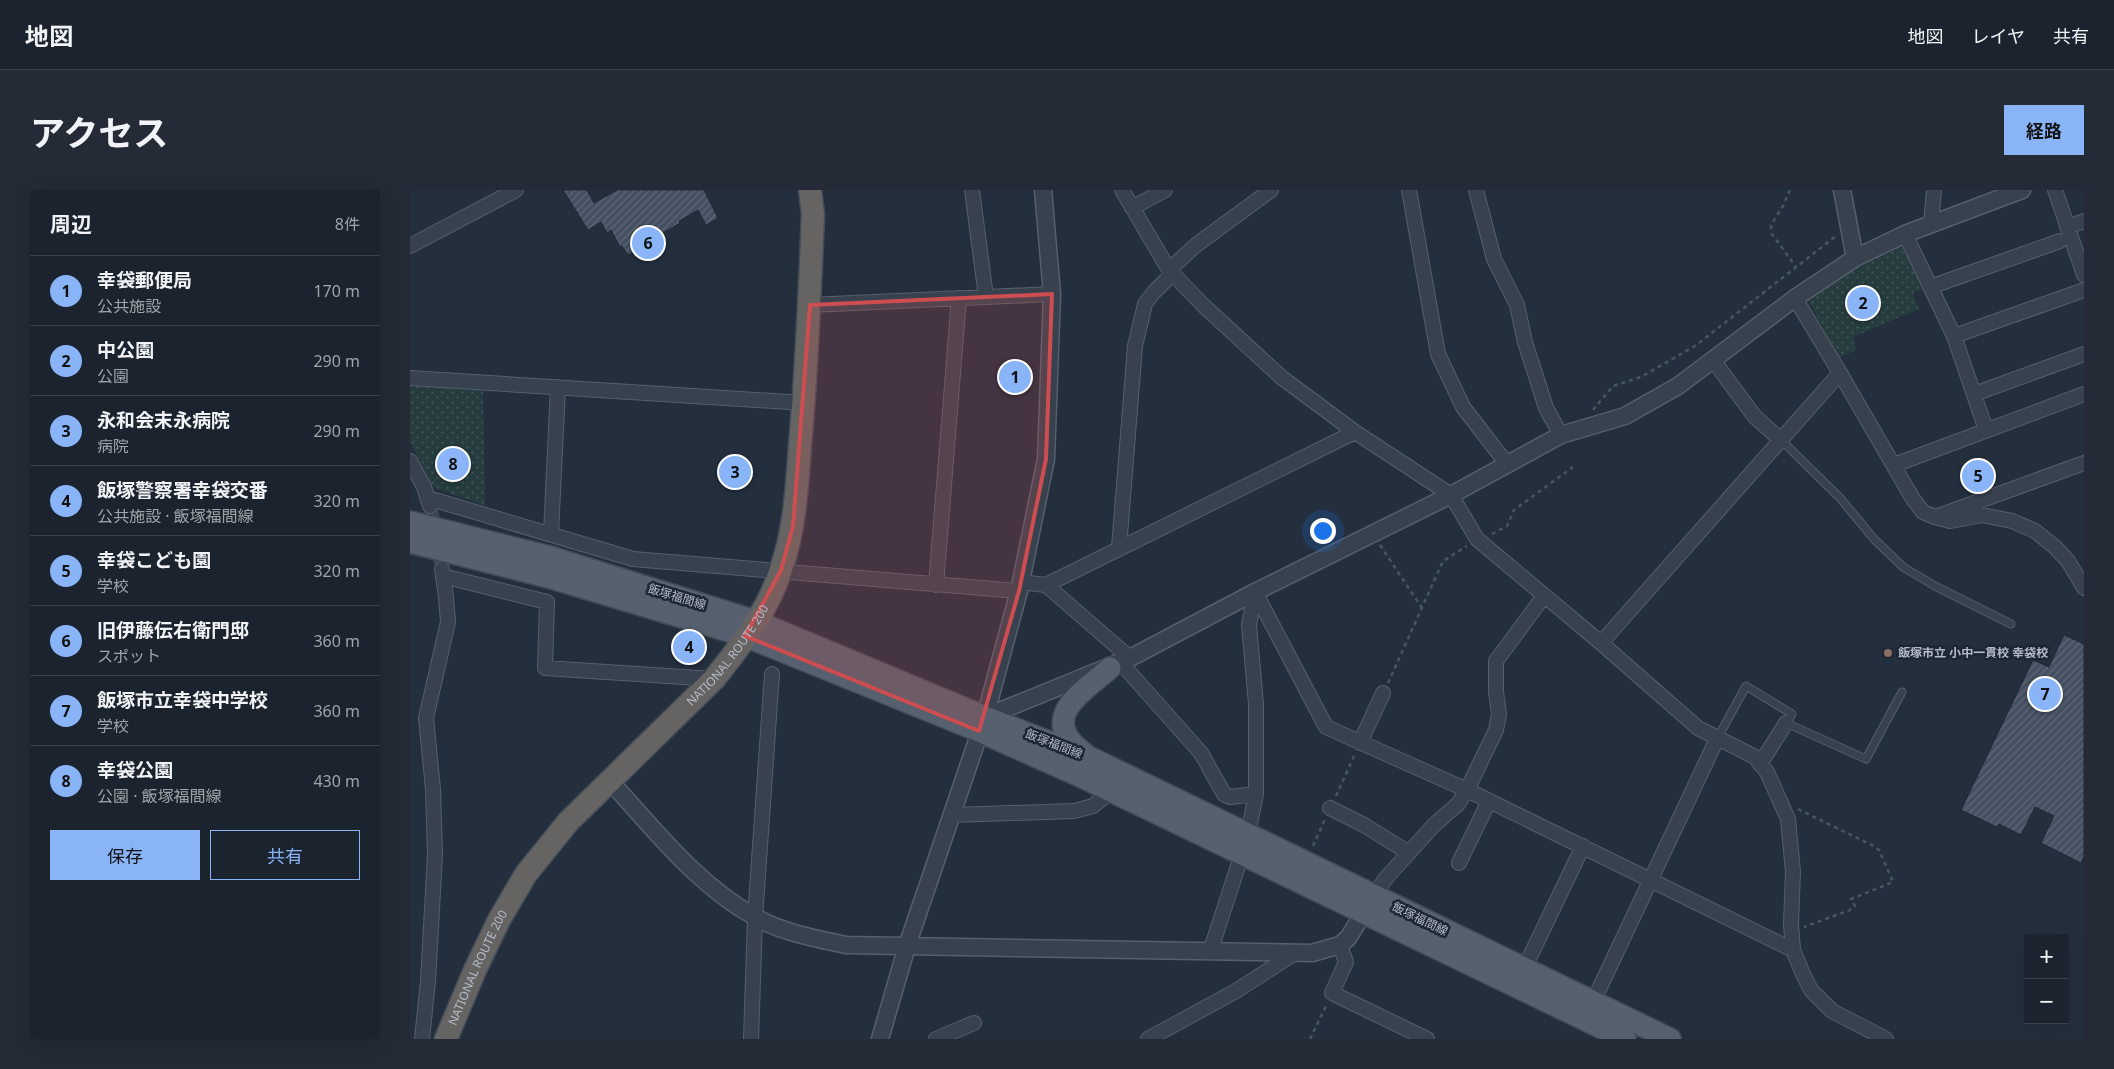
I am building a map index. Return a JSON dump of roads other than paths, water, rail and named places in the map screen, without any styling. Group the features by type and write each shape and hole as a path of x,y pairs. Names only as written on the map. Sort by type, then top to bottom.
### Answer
{"highway":[{"name":"NATIONAL ROUTE 200","path":"446,1039 494,929 526,874 568,822 714,679 750,629 781,570 793,526 804,403 813,214 810,190"}],"main road":[{"name":"飯塚福間線","path":"410,522 550,557 750,629 982,724 1092,760 1248,834 1368,905 1625,1039"},
{"name":"飯塚福間線","path":"410,542 750,629"},
{"path":"1092,760 1072,744 1066,736 1064,714 1068,705 1120,663"},
{"name":"飯塚福間線","path":"982,724 1242,854 1295,878 1368,905 1524,968 1670,1039"}],"street":[{"path":"410,246 516,190"},
{"path":"972,190 986,297"},
{"path":"880,1039 907,946 982,724 1019,587 1046,459 1052,294 1043,190"},
{"path":"1122,190 1170,272 1204,306 1282,377 1355,432 1451,495 1477,540 1601,643 1698,728 1755,757 1767,772 1788,819 1793,872 1791,929 1793,950 1811,990 1832,1011 1886,1039"},
{"path":"1132,208 1164,190"},
{"path":"1119,548 1135,346 1145,304 1170,272 1196,245 1271,190"},
{"path":"1409,190 1438,354 1463,407 1508,464"},
{"path":"1476,190 1494,259 1516,305 1525,342 1546,408 1561,435"},
{"path":"1842,190 1855,258"},
{"path":"1930,224 1934,190"},
{"path":"2055,190 2084,275"},
{"path":"982,724 1120,663 1255,592 1451,495 1561,435 1625,416 1678,386 1795,298 1855,258 1905,234 2015,191"},
{"path":"2067,228 2084,222"},
{"path":"1905,234 1954,336 1986,430"},
{"path":"1930,287 2060,241"},
{"path":"1954,336 2084,290"},
{"path":"810,305 1052,294"},
{"path":"936,585 959,298"},
{"path":"1795,298 1913,499 1923,512 1950,521 1982,515 2012,521 2035,531 2055,547 2068,561 2084,588"},
{"path":"1974,394 2084,354"},
{"path":"1713,360 1755,417 1781,440"},
{"path":"1601,643 1840,372"},
{"path":"410,378 804,403"},
{"path":"552,534 558,387"},
{"path":"1894,465 2084,394"},
{"path":"410,461 430,503 552,534 633,559 781,570 936,585 1019,587 1046,585 1355,432"},
{"path":"1935,517 2084,463"},
{"path":"422,1039 428,982 435,855 433,789 426,718 448,622 442,572 547,602 545,668 714,679"},
{"path":"1046,585 1120,663 1201,754 1224,794 1230,797 1256,794"},
{"path":"1255,592 1326,727 1467,790 1793,950"},
{"path":"1248,834 1256,794 1256,704 1249,625 1255,592"},
{"path":"610,781 678,854 714,888 755,918 802,935 846,945 1312,953 1340,946 1348,938 1386,878 1434,826 1458,804 1467,790 1496,730 1499,714 1496,692 1496,661 1544,596"},
{"path":"751,1039 755,918 772,674"},
{"path":"1360,743 1383,693"},
{"path":"1760,764 1786,722"},
{"path":"1593,1002 1717,739"},
{"path":"951,815 1074,811 1093,806 1111,790"},
{"path":"1459,862 1489,801"},
{"path":"1330,808 1364,825 1409,853"},
{"path":"1524,968 1583,846"},
{"path":"1210,952 1242,854"},
{"path":"1340,946 1346,962 1332,994 1427,1039"},
{"path":"1148,1039 1236,991 1295,953"},
{"path":"936,1039 974,1023"}],"lane":[{"path":"1781,440 1840,498 1874,539 1904,567 1935,586 2011,624"},
{"path":"1717,739 1746,686 1792,714 1786,722 1866,759 1902,692"}],"tunnel":[{"path":"431,508 442,569"}],"place":[{"name":"旧伊藤伝右衛門邸","path":"648,243"},
{"name":"中公園","path":"1863,303"},
{"name":"幸袋郵便局","path":"1015,377"},
{"name":"幸袋公園","path":"453,464"},
{"name":"永和会末永病院","path":"735,472"},
{"name":"幸袋こども園","path":"1978,476"},
{"name":"飯塚警察署幸袋交番","path":"689,647"},
{"name":"飯塚市立 小中一貫校 幸袋校","path":"1888,653"},
{"name":"飯塚市立幸袋中学校","path":"2045,694"}]}
